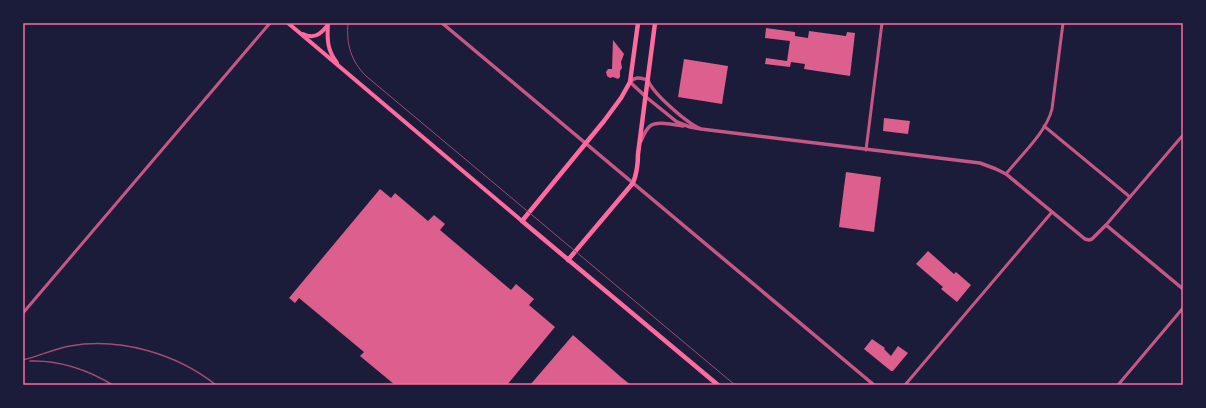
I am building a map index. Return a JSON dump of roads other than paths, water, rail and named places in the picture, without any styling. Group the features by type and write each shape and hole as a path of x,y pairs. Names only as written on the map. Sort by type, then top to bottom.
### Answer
{"main road":[{"path":"288,23 718,385"},
{"path":"522,221 621,98 630,82 638,23"},
{"path":"568,260 633,183 638,169 655,23"},
{"path":"300,34 312,37 319,34 328,24"},
{"path":"328,24 328,46 332,56 345,72"}],"street":[{"path":"23,313 270,23"},
{"path":"442,23 874,385"},
{"path":"866,150 882,23"},
{"path":"1006,174 1044,126 1050,116 1063,23"},
{"path":"690,127 677,122 630,82 634,78 648,80 652,89 691,124 701,129"},
{"path":"640,144 648,128 653,124 663,124 980,163 996,168 1006,174 1085,239 1089,240 1092,239 1106,225 1183,135"},
{"path":"1044,126 1130,197"},
{"path":"905,385 1052,212"},
{"path":"1106,225 1183,289"},
{"path":"1118,385 1183,308"}],"tram line":[{"path":"348,23 348,38 353,58 366,76 735,385"}],"railway":[{"path":"23,360 70,346 89,344 128,346 147,350 166,357 201,374 216,385"},
{"path":"30,361 63,364 94,375 113,385"}]}
